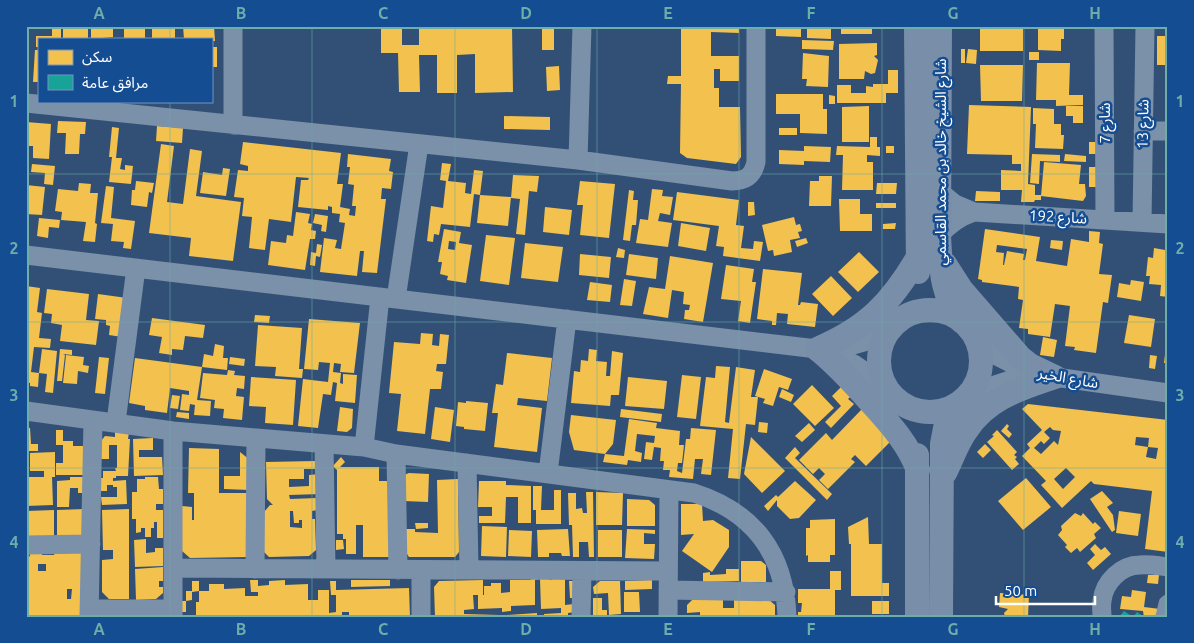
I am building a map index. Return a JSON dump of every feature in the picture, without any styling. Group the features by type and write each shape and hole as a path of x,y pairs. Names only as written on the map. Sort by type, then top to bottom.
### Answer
{"main road":[{"name":"شارع الشيخ خالد بن محمد القاسمي","path":"916,26 932,249 947,297 969,332"},
{"name":"شارع الشيخ خالد بن محمد القاسمي","path":"895,325 907,309 932,249 939,192 940,26"},
{"path":"918,470 900,435 842,371 817,349 852,332 878,312 932,249 961,289 1011,348 1030,365 1054,378"},
{"path":"918,617 918,470 916,441 914,431 904,410 891,393 879,362 882,343 895,325 909,315 929,310 948,314 969,332 979,351 980,370 977,380 946,423 942,444 941,617"},
{"path":"942,480 962,438 980,412 1008,394 1054,378"},
{"path":"891,393 911,409 920,412 940,411 961,400"}],"street":[{"path":"233,124 234,26"},
{"path":"578,160 582,26"},
{"path":"26,103 578,160 741,181 754,170 756,162 756,26"},
{"name":"شارع 7","path":"1104,26 1105,220"},
{"name":"شارع 13","path":"1142,222 1145,26"},
{"path":"1143,131 1168,131"},
{"path":"364,447 388,298 419,144"},
{"name":"شارع 192","path":"939,192 955,204 974,212 1168,224"},
{"name":"شارع 192","path":"932,249 944,229 958,218 974,212"},
{"path":"26,255 817,349 844,358 865,370 891,393"},
{"path":"116,422 136,268"},
{"path":"548,473 567,319"},
{"path":"817,349 856,345 878,337 895,325"},
{"name":"شارع الخير","path":"969,332 997,356 1016,367 1054,378 1168,393"},
{"path":"961,400 1010,380 1054,378"},
{"path":"26,411 173,431 364,447 396,454 694,493 711,498 742,516 766,543 775,558 786,592 787,617"},
{"path":"93,420 89,613 173,613 173,431"},
{"path":"255,569 256,438"},
{"path":"324,444 326,569"},
{"path":"396,454 398,570"},
{"path":"467,463 469,570"},
{"path":"668,617 669,490"},
{"path":"26,545 90,544"},
{"path":"1102,609 1104,590 1118,572 1139,564 1168,567"},
{"path":"173,568 582,571 786,592"},
{"path":"421,570 421,617"},
{"path":"581,617 582,571"},
{"path":"1165,617 1168,604"}],"building: سكن":[{"path":"52,26 61,26 61,38 38,38 38,47 36,47 36,36 52,36"},
{"path":"63,26 88,26 88,38 63,38"},
{"path":"91,26 113,26 113,37 91,38"},
{"path":"124,26 145,26 145,38 124,38"},
{"path":"152,26 175,26 175,38 152,38"},
{"path":"183,26 214,26 215,41 212,41 212,38 184,38"},
{"path":"381,26 402,26 402,45 419,45 419,26 512,26 513,92 475,93 475,54 457,55 457,93 437,93 437,55 419,55 420,92 399,92 398,53 381,53"},
{"path":"542,26 554,26 554,50 542,50"},
{"path":"681,26 739,26 739,33 711,32 711,56 739,56 739,81 720,81 720,69 714,69 714,88 719,88 719,107 740,107 741,157 736,164 687,158 680,153 681,84 667,84 668,76 681,76"},
{"path":"776,26 801,26 801,37 776,36"},
{"path":"807,26 831,26 831,39 807,38"},
{"path":"841,26 872,26 872,34 841,34"},
{"path":"980,26 1023,26 1023,51 980,51"},
{"path":"1038,26 1064,28 1064,39 1061,39 1061,51 1038,50"},
{"path":"1157,36 1168,36 1168,65 1157,65"},
{"path":"802,40 834,41 833,50 802,49"},
{"path":"877,43 877,55 874,56 878,60 875,73 871,74 865,71 864,79 839,79 839,44"},
{"path":"212,47 217,47 217,67 212,67"},
{"path":"961,49 965,49 965,63 961,63"},
{"path":"968,49 977,50 976,64 966,63"},
{"path":"35,50 38,50 38,82 33,82"},
{"path":"1029,52 1039,52 1039,60 1029,60"},
{"path":"803,53 829,56 828,87 806,86 807,79 802,79"},
{"path":"1037,63 1070,63 1069,95 1083,95 1083,105 1056,106 1056,100 1036,100"},
{"path":"980,65 1023,65 1022,101 981,101"},
{"path":"559,66 560,90 547,91 546,67"},
{"path":"888,70 898,70 898,93 886,93 886,103 837,103 837,85 851,85 851,93 866,93 866,86 873,87 873,84 888,84"},
{"path":"776,94 823,94 823,109 827,109 827,134 800,133 800,114 776,114"},
{"path":"829,95 835,96 835,104 829,104"},
{"path":"969,105 1031,107 1028,184 1035,185 1035,195 1041,195 1041,200 1021,202 1022,190 1001,190 1001,170 1021,171 1021,164 1012,164 1012,155 967,154"},
{"path":"869,106 869,142 842,142 842,107"},
{"path":"1066,106 1083,106 1083,123 1073,123 1073,116 1066,116"},
{"path":"1033,108 1054,109 1054,124 1061,124 1061,135 1064,135 1063,149 1035,148 1036,124 1033,124"},
{"path":"504,116 550,117 550,130 504,129"},
{"path":"58,121 86,122 85,134 80,134 79,154 65,154 66,133 57,133"},
{"path":"26,122 51,124 49,159 33,158 33,146 28,146 28,149 26,149"},
{"path":"157,126 183,128 182,143 156,141"},
{"path":"112,127 119,128 116,158 122,158 120,169 125,170 125,165 133,166 131,184 109,182 112,157 109,157"},
{"path":"779,128 797,128 797,135 779,135"},
{"path":"870,137 877,137 877,147 880,147 880,156 867,155 867,162 873,162 873,190 842,190 843,155 836,155 837,146 870,147"},
{"path":"243,142 341,153 337,184 343,184 340,207 350,209 349,215 355,216 356,206 352,206 354,185 348,184 350,167 347,167 348,154 391,159 389,171 393,172 391,189 382,188 381,199 386,199 377,273 362,272 364,251 360,251 357,276 320,272 324,238 337,240 335,248 341,249 345,223 339,222 340,214 332,213 332,207 328,206 328,210 298,207 301,180 308,180 309,178 296,177 291,222 269,219 265,250 249,248 252,217 242,216 244,198 234,197 238,170 248,171 248,166 240,164"},
{"path":"1089,142 1099,142 1099,154 1089,154"},
{"path":"161,144 174,146 167,202 183,204 190,149 202,151 196,196 241,202 233,261 189,256 191,238 149,233"},
{"path":"804,146 831,147 830,162 804,161 804,165 779,164 779,150 804,151"},
{"path":"886,146 894,146 894,153 886,153"},
{"path":"1032,154 1060,155 1060,162 1040,161 1039,184 1030,183"},
{"path":"1065,154 1086,156 1086,162 1064,161"},
{"path":"1044,162 1081,165 1079,184 1085,184 1086,196 1083,201 1041,196"},
{"path":"442,163 451,164 448,181 466,183 465,193 471,194 474,170 483,171 480,195 474,194 470,227 441,224 439,235 434,234 433,242 427,241 431,206 443,208 446,181 440,180"},
{"path":"32,164 55,166 53,185 44,184 45,173 31,172"},
{"path":"1089,167 1099,167 1100,187 1089,187"},
{"path":"223,168 230,169 226,196 200,193 203,172 222,175"},
{"path":"513,175 539,176 537,192 529,191 525,235 516,234 520,199 511,198"},
{"path":"819,176 832,176 831,206 809,206 810,181 819,181"},
{"path":"136,181 154,183 152,193 149,192 147,207 131,205 132,190 135,190"},
{"path":"580,181 615,184 609,238 580,235 583,205 577,205"},
{"path":"79,183 91,184 90,193 98,193 95,242 83,241 86,222 61,220 62,212 55,211 58,189 78,191"},
{"path":"877,183 897,183 896,194 876,194"},
{"path":"26,185 45,187 42,215 26,214"},
{"path":"106,186 114,187 111,218 135,221 131,249 123,248 124,242 111,241 113,224 101,223"},
{"path":"652,189 663,190 662,196 673,197 670,215 660,213 658,221 672,223 668,247 636,243 640,219 648,220"},
{"path":"629,190 634,191 633,200 638,200 636,225 632,225 630,241 623,240"},
{"path":"976,191 1000,192 1000,201 975,201"},
{"path":"677,192 739,200 736,225 744,226 741,248 753,249 754,241 763,242 760,261 723,256 724,247 716,246 719,226 673,220"},
{"path":"480,195 511,197 508,226 477,223"},
{"path":"839,199 860,199 860,214 872,214 872,231 840,231"},
{"path":"748,202 754,202 755,215 748,216"},
{"path":"876,203 896,203 896,208 876,208"},
{"path":"545,207 572,210 569,235 543,232"},
{"path":"296,212 310,214 308,223 312,224 311,230 316,231 315,239 310,239 305,270 268,265 271,241 286,243 287,235 293,236"},
{"path":"315,214 328,216 326,232 321,231 322,225 313,223"},
{"path":"794,217 796,225 800,224 802,231 798,232 800,238 790,240 792,252 774,256 773,250 768,251 762,225"},
{"path":"39,218 60,220 59,228 49,227 48,238 37,236"},
{"path":"681,223 710,228 706,251 678,246"},
{"path":"896,223 895,229 883,229 883,224"},
{"path":"444,229 461,232 459,243 472,245 466,283 447,280 448,276 440,274 442,262 438,262","holes":["449,241 456,242 455,250 448,249"]},
{"path":"985,229 1040,237 1036,261 1067,266 1071,239 1089,242 1089,231 1100,232 1099,243 1103,244 1099,274 1112,275 1108,303 1103,302 1096,353 1074,350 1075,347 1065,346 1070,306 1055,304 1050,337 1028,334 1028,329 1019,328 1023,300 1018,299 1019,287 982,282 982,280 978,279","holes":["997,245 1027,249 1025,260 1023,260 1024,254 1007,251 1004,265 1004,253 996,252"]},
{"path":"486,235 515,238 509,285 480,281"},
{"path":"806,238 808,243 797,247 795,241"},
{"path":"1051,240 1063,241 1062,250 1050,248"},
{"path":"525,243 563,247 558,282 521,278"},
{"path":"317,244 322,245 320,257 316,256 315,266 310,265 311,252 316,253"},
{"path":"618,248 625,250 624,258 616,257"},
{"path":"1154,248 1165,250 1165,254 1168,254 1168,297 1160,296 1161,285 1149,284 1150,276 1146,276 1148,257 1153,258"},
{"path":"859,252 879,272 858,292 838,272"},
{"path":"580,254 611,257 609,278 579,275"},
{"path":"629,254 658,258 656,279 626,275"},
{"path":"670,256 713,263 703,322 684,319 685,310 689,310 690,305 683,304 684,292 672,290 668,318 643,314 649,287 665,289"},
{"path":"726,265 754,269 752,282 756,282 750,323 738,321 741,301 721,299"},
{"path":"763,269 802,273 798,305 801,302 818,304 815,327 787,324 788,314 777,313 776,325 772,325 772,321 757,319"},
{"path":"831,276 852,298 833,316 812,294"},
{"path":"624,279 636,281 632,306 620,305"},
{"path":"1131,280 1144,282 1141,301 1117,297 1119,283 1130,285"},
{"path":"590,282 612,285 610,302 587,300"},
{"path":"26,286 40,288 37,312 42,313 39,338 51,339 50,348 34,347 31,372 39,373 38,387 30,386 30,383 26,382"},
{"path":"47,289 89,294 86,320 99,321 96,345 60,341 62,325 51,323 52,314 44,313"},
{"path":"98,294 127,298 122,337 109,335 110,326 106,325 106,320 95,319"},
{"path":"255,315 270,316 269,323 254,322"},
{"path":"1129,315 1155,319 1151,347 1124,343"},
{"path":"152,318 205,325 203,338 185,336 183,350 172,349 172,355 159,353 162,337 149,335"},
{"path":"309,319 360,323 354,373 340,372 341,364 334,363 333,372 341,373 340,383 343,384 343,374 357,375 355,403 335,401 337,383 333,382 331,395 323,394 318,428 298,426 303,379 328,382 330,363 319,362 318,370 304,369"},
{"path":"258,325 302,328 299,369 303,369 302,378 275,376 276,367 255,366"},
{"path":"421,333 433,334 432,345 439,346 440,334 449,335 446,364 437,364 436,371 443,372 441,389 430,389 425,434 397,431 401,394 389,393 394,342 420,344"},
{"path":"1043,337 1057,340 1054,357 1040,355"},
{"path":"1167,338 1168,363 1164,363"},
{"path":"215,344 224,346 223,358 228,358 227,370 202,367 204,354 213,356"},
{"path":"42,349 57,351 53,393 45,392 47,374 39,373"},
{"path":"60,349 72,350 72,355 63,354 65,355 62,381 57,381"},
{"path":"589,349 597,350 596,361 607,362 606,376 610,376 612,351 623,353 619,395 611,395 610,406 571,403 574,371 580,372 581,360 588,361"},
{"path":"507,353 552,358 547,401 518,398 517,405 542,408 537,452 494,447 498,413 492,413 496,384 503,385"},
{"path":"66,355 84,357 83,365 89,366 88,373 78,371 77,384 63,383"},
{"path":"1150,355 1157,356 1155,369 1149,368"},
{"path":"99,357 109,358 105,394 95,393"},
{"path":"230,357 245,359 244,366 229,364"},
{"path":"135,358 202,367 197,400 211,401 210,416 194,415 195,405 190,404 189,411 180,410 182,394 189,395 189,391 170,388 167,413 145,410 145,406 129,403"},
{"path":"716,366 730,367 725,422 729,423 736,367 755,370 751,397 758,397 755,425 746,424 740,479 728,478 733,429 700,426 706,377 715,378"},
{"path":"764,369 792,379 788,390 779,387 773,406 763,403 765,399 755,396"},
{"path":"228,370 235,371 234,375 245,376 244,389 237,388 236,396 244,397 242,420 223,418 224,409 214,408 215,400 200,398 203,373 227,375"},
{"path":"682,375 701,377 696,419 677,417"},
{"path":"251,377 296,380 293,425 265,423 266,407 249,406"},
{"path":"628,377 667,381 664,409 625,406"},
{"path":"812,385 834,408 815,426 793,404"},
{"path":"841,387 851,396 848,399 854,404 831,428 825,422 841,406 832,396"},
{"path":"782,389 794,395 791,402 779,397"},
{"path":"172,395 180,396 178,409 170,408"},
{"path":"466,401 488,403 485,431 464,429 464,427 456,426 458,402 466,403"},
{"path":"1028,404 1168,420 1168,552 1145,549 1152,491 1094,484 1091,481 1062,508 1041,485 1046,481 1022,456 1030,448 1027,444 1042,430 1022,409","holes":["1050,427 1053,430 1061,431 1058,445 1054,441 1041,454 1034,448 1041,441 1044,444 1050,438 1044,432","1136,437 1149,438 1148,447 1135,445","1148,447 1158,448 1156,459 1146,457","1066,468 1075,477 1063,489 1054,479"]},
{"path":"340,407 353,409 352,428 347,432 337,431"},
{"path":"435,407 454,410 450,442 431,439"},
{"path":"621,409 662,414 661,422 620,417"},
{"path":"862,409 891,441 866,466 855,455 851,459 855,462 828,489 819,480 825,474 819,468 813,474 799,460 826,433 832,440"},
{"path":"177,412 189,413 189,419 176,417"},
{"path":"571,415 616,420 613,444 605,454 574,450 569,432"},
{"path":"629,419 657,423 656,428 680,431 679,445 684,445 682,463 678,463 677,471 682,473 686,439 690,439 691,428 716,430 711,475 701,474 703,459 695,459 693,479 669,477 670,470 663,470 664,461 660,461 661,448 654,447 652,460 644,459 646,442 654,443 655,436 637,434 635,451 642,453 641,462 628,460 627,465 603,462 605,454 624,456"},
{"path":"759,422 768,423 767,433 758,432"},
{"path":"809,423 815,430 802,442 795,436"},
{"path":"1007,424 1009,426 1007,429 1012,434 1009,438 1001,431"},
{"path":"26,427 30,428 31,444 38,444 38,451 26,451"},
{"path":"56,430 63,430 63,441 73,441 73,446 83,446 83,475 56,475 56,463 63,463 63,445 56,445"},
{"path":"997,430 1017,452 1014,455 1017,457 1015,459 1019,464 1012,470 987,442 994,436 992,435"},
{"path":"115,431 129,432 128,476 116,476 116,478 113,478 113,481 126,480 127,504 102,505 101,497 117,497 117,487 113,487 113,485 107,485 107,491 98,491 101,478 103,478 103,471 116,471 115,468 117,468 117,445 109,445 109,459 100,459 100,442 105,436 115,437"},
{"path":"751,437 785,471 762,493 744,474"},
{"path":"153,438 153,450 139,450 139,457 162,457 163,475 134,476 133,439"},
{"path":"985,444 991,450 983,458 977,452"},
{"path":"795,447 800,453 795,458 832,494 827,500 785,458"},
{"path":"189,448 219,449 219,493 249,493 248,557 190,558 182,551 182,506 192,507 192,520 194,520 194,493 188,493"},
{"path":"55,452 55,477 52,477 53,505 26,506 26,477 44,477 44,471 30,471 30,453"},
{"path":"240,452 250,460 249,490 224,489 224,476 240,476"},
{"path":"341,457 345,462 340,467 379,467 379,481 389,481 393,557 363,557 363,525 356,525 356,554 346,554 346,539 343,539 343,534 337,534 337,470 333,466"},
{"path":"315,461 315,469 304,469 304,479 289,479 289,487 309,486 309,475 320,474 321,494 289,495 290,499 317,498 317,510 312,511 312,519 315,519 316,550 309,556 269,557 261,549 264,512 270,505 273,505 267,499 266,462","holes":["290,511 293,511 294,523 299,523 299,520 302,520 302,528 290,527"]},
{"path":"409,473 429,474 428,502 403,501 404,475"},
{"path":"70,477 85,477 85,493 78,493 78,488 70,488 69,507 57,507 57,481 70,480"},
{"path":"145,477 158,477 159,489 163,489 163,504 156,504 156,510 163,510 163,538 157,538 157,522 154,522 154,528 151,528 151,537 145,537 145,528 141,528 141,532 136,533 136,519 132,519 132,492 137,492 137,479 145,479"},
{"path":"1026,478 1051,507 1023,530 998,501"},
{"path":"458,479 459,552 455,557 409,557 405,551 405,529 415,529 415,532 438,533 437,480"},
{"path":"479,481 506,481 506,485 531,486 531,523 518,523 518,497 506,497 505,523 479,523 479,516 492,516 492,507 478,507"},
{"path":"795,481 816,500 799,518 790,519 777,506 777,500 768,511 764,506 776,495 778,497"},
{"path":"533,486 542,486 541,510 554,510 554,490 561,490 561,524 536,524 536,510 533,510"},
{"path":"1102,491 1113,503 1107,507 1113,515 1115,530 1112,532 1090,499"},
{"path":"586,492 593,492 594,557 589,557 588,542 579,542 579,557 573,557 568,493 576,493 576,509 582,508 583,513 587,513"},
{"path":"596,492 623,493 622,525 596,525"},
{"path":"627,499 649,500 655,505 655,526 627,526"},
{"path":"681,504 702,504 703,521 713,520 729,530 729,547 712,572 682,551 694,534 681,535"},
{"path":"85,509 85,537 57,538 57,510"},
{"path":"129,509 129,599 109,599 102,592 102,560 113,559 113,550 103,550 102,510"},
{"path":"54,510 54,537 31,538 26,533 26,511"},
{"path":"1119,511 1141,514 1138,536 1116,533"},
{"path":"1075,513 1081,516 1083,513 1093,524 1095,522 1101,528 1094,534 1096,538 1080,552 1077,548 1071,553 1058,535 1062,530 1061,526"},
{"path":"868,517 869,544 882,544 882,583 889,583 889,596 851,596 851,544 849,544 848,527"},
{"path":"835,519 835,555 830,555 830,562 808,562 808,555 806,556 806,528 810,528 810,520"},
{"path":"415,523 428,523 428,528 416,529"},
{"path":"482,526 507,527 506,557 481,556"},
{"path":"568,529 570,556 562,556 561,553 549,553 549,557 538,557 537,530"},
{"path":"627,529 655,530 655,534 644,533 644,544 655,544 654,559 625,558"},
{"path":"509,530 532,531 531,557 508,556"},
{"path":"598,530 622,530 622,557 598,557"},
{"path":"146,539 146,553 155,552 155,548 163,548 163,566 135,567 134,540"},
{"path":"336,540 343,540 344,549 336,550"},
{"path":"1095,544 1101,550 1105,547 1111,554 1093,570 1087,563 1095,555 1090,549"},
{"path":"41,549 42,555 54,555 55,550 80,549 86,555 86,617 26,617 26,600 29,600 29,594 26,594 26,559 30,556 29,550","holes":["38,564 46,564 46,571 38,571","67,589 72,589 71,599 67,599"]},
{"path":"741,561 761,561 766,565 766,582 741,582"},
{"path":"163,567 163,581 159,581 159,587 163,587 163,593 156,599 136,600 135,569"},
{"path":"726,569 739,569 739,581 703,582 703,573 710,572 710,575 726,574"},
{"path":"830,571 841,571 841,590 835,590 835,617 798,617 798,612 801,612 802,603 798,603 798,589 830,589"},
{"path":"565,574 565,605 574,604 575,612 568,613 568,617 544,617 544,614 561,613 561,608 541,609 540,579 535,580 535,605 511,606 511,611 502,612 502,608 478,609 478,595 473,595 474,609 464,610 464,614 499,615 499,617 435,617 434,587 439,581 483,580 484,595 484,586 491,586 491,583 501,583 501,593 510,592 510,580 531,580 531,575 552,580 552,575"},
{"path":"1148,575 1159,575 1158,584 1147,583"},
{"path":"250,580 258,580 258,586 269,585 269,581 285,580 285,585 308,584 308,600 318,600 318,590 329,590 329,613 336,612 336,595 331,595 330,581 336,581 336,590 409,588 410,617 349,617 349,612 342,612 342,617 188,617 188,615 196,615 196,602 199,602 199,591 209,591 209,584 224,584 224,589 245,588 245,596 258,596 258,592 251,592"},
{"path":"351,580 390,580 390,586 351,587"},
{"path":"652,580 652,589 625,590 625,581"},
{"path":"192,581 199,581 199,591 192,592"},
{"path":"569,581 577,581 578,598 570,598"},
{"path":"600,581 620,581 621,614 609,615 608,593 594,594 593,587"},
{"path":"1132,590 1146,592 1144,607 1160,609 1158,617 1144,617 1143,611 1120,609 1122,596 1131,597"},
{"path":"186,591 192,591 192,600 186,601"},
{"path":"624,592 639,592 640,612 624,612"},
{"path":"1000,593 1029,595 1028,617 1005,617 1004,613 1008,609 999,607"},
{"path":"593,598 602,598 602,610 607,610 607,617 593,617"},
{"path":"694,598 723,598 723,608 734,608 734,599 768,599 775,605 775,617 700,617 700,612 687,613 687,605"},
{"path":"180,601 186,601 186,612 180,612"},
{"path":"872,601 889,601 889,614 872,614"},
{"path":"537,613 537,617 507,617 507,615"}],"building: مرافق عامة":[{"path":"1124,611 1133,617 1119,617"},
{"path":"1137,612 1144,617 1133,617"}]}
